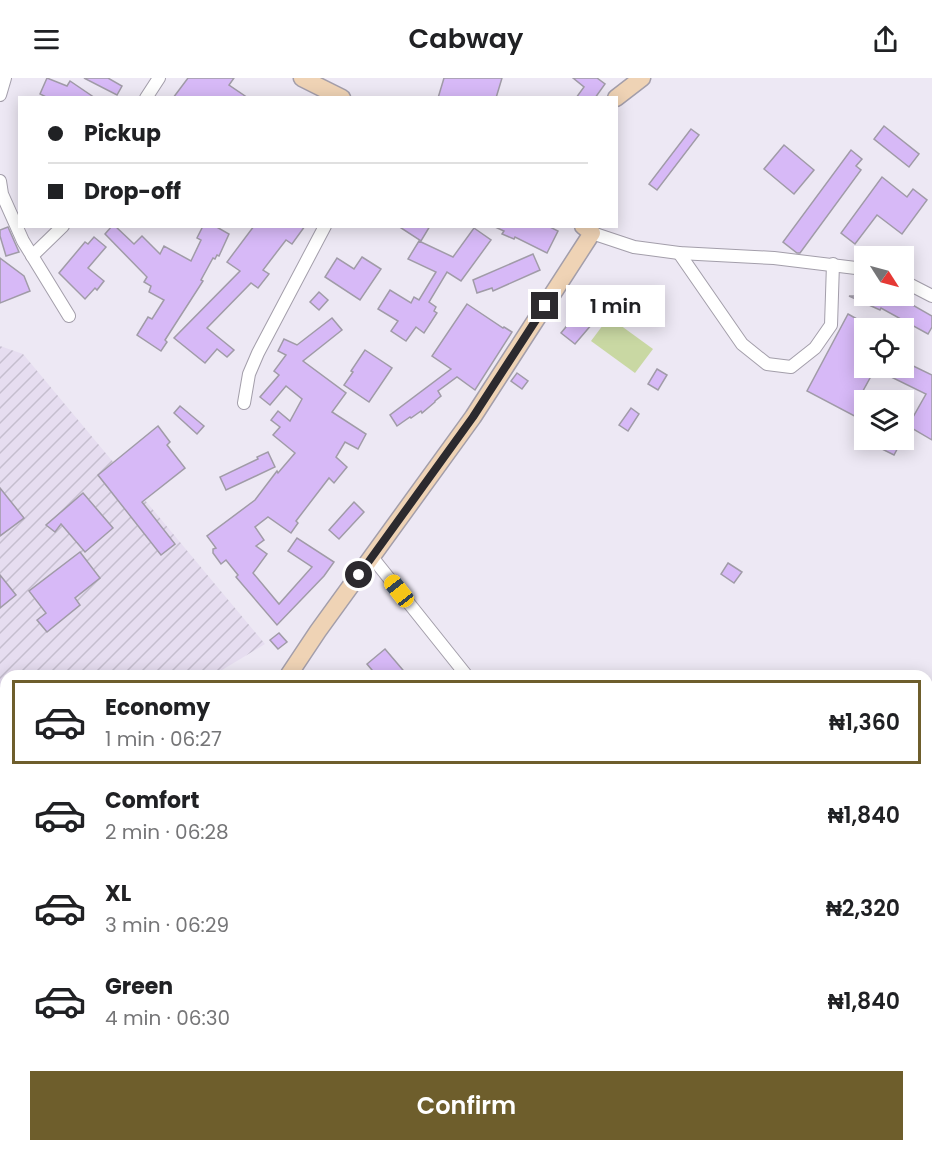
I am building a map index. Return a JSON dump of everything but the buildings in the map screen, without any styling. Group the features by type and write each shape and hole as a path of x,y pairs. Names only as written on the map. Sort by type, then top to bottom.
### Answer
{"street":[{"path":"0,95 5,78"},
{"path":"147,96 159,78"},
{"path":"302,78 338,96"},
{"path":"618,96 642,78"},
{"path":"0,181 2,194 23,241 69,316"},
{"path":"32,256 61,228"},
{"path":"244,403 249,374 258,353 324,228"},
{"path":"292,670 473,417 588,230 634,248 774,258 854,267"},
{"path":"679,253 742,344 767,364 791,367 815,348 831,325 833,264"},
{"path":"914,287 932,296"},
{"path":"372,556 462,670"}],"shaded area":[{"path":"0,346 23,354 265,644 222,670 0,670"}],"green space":[{"path":"609,317 653,349 635,373 591,341"}],"route":[{"path":"359,575 473,417 545,306"}]}
